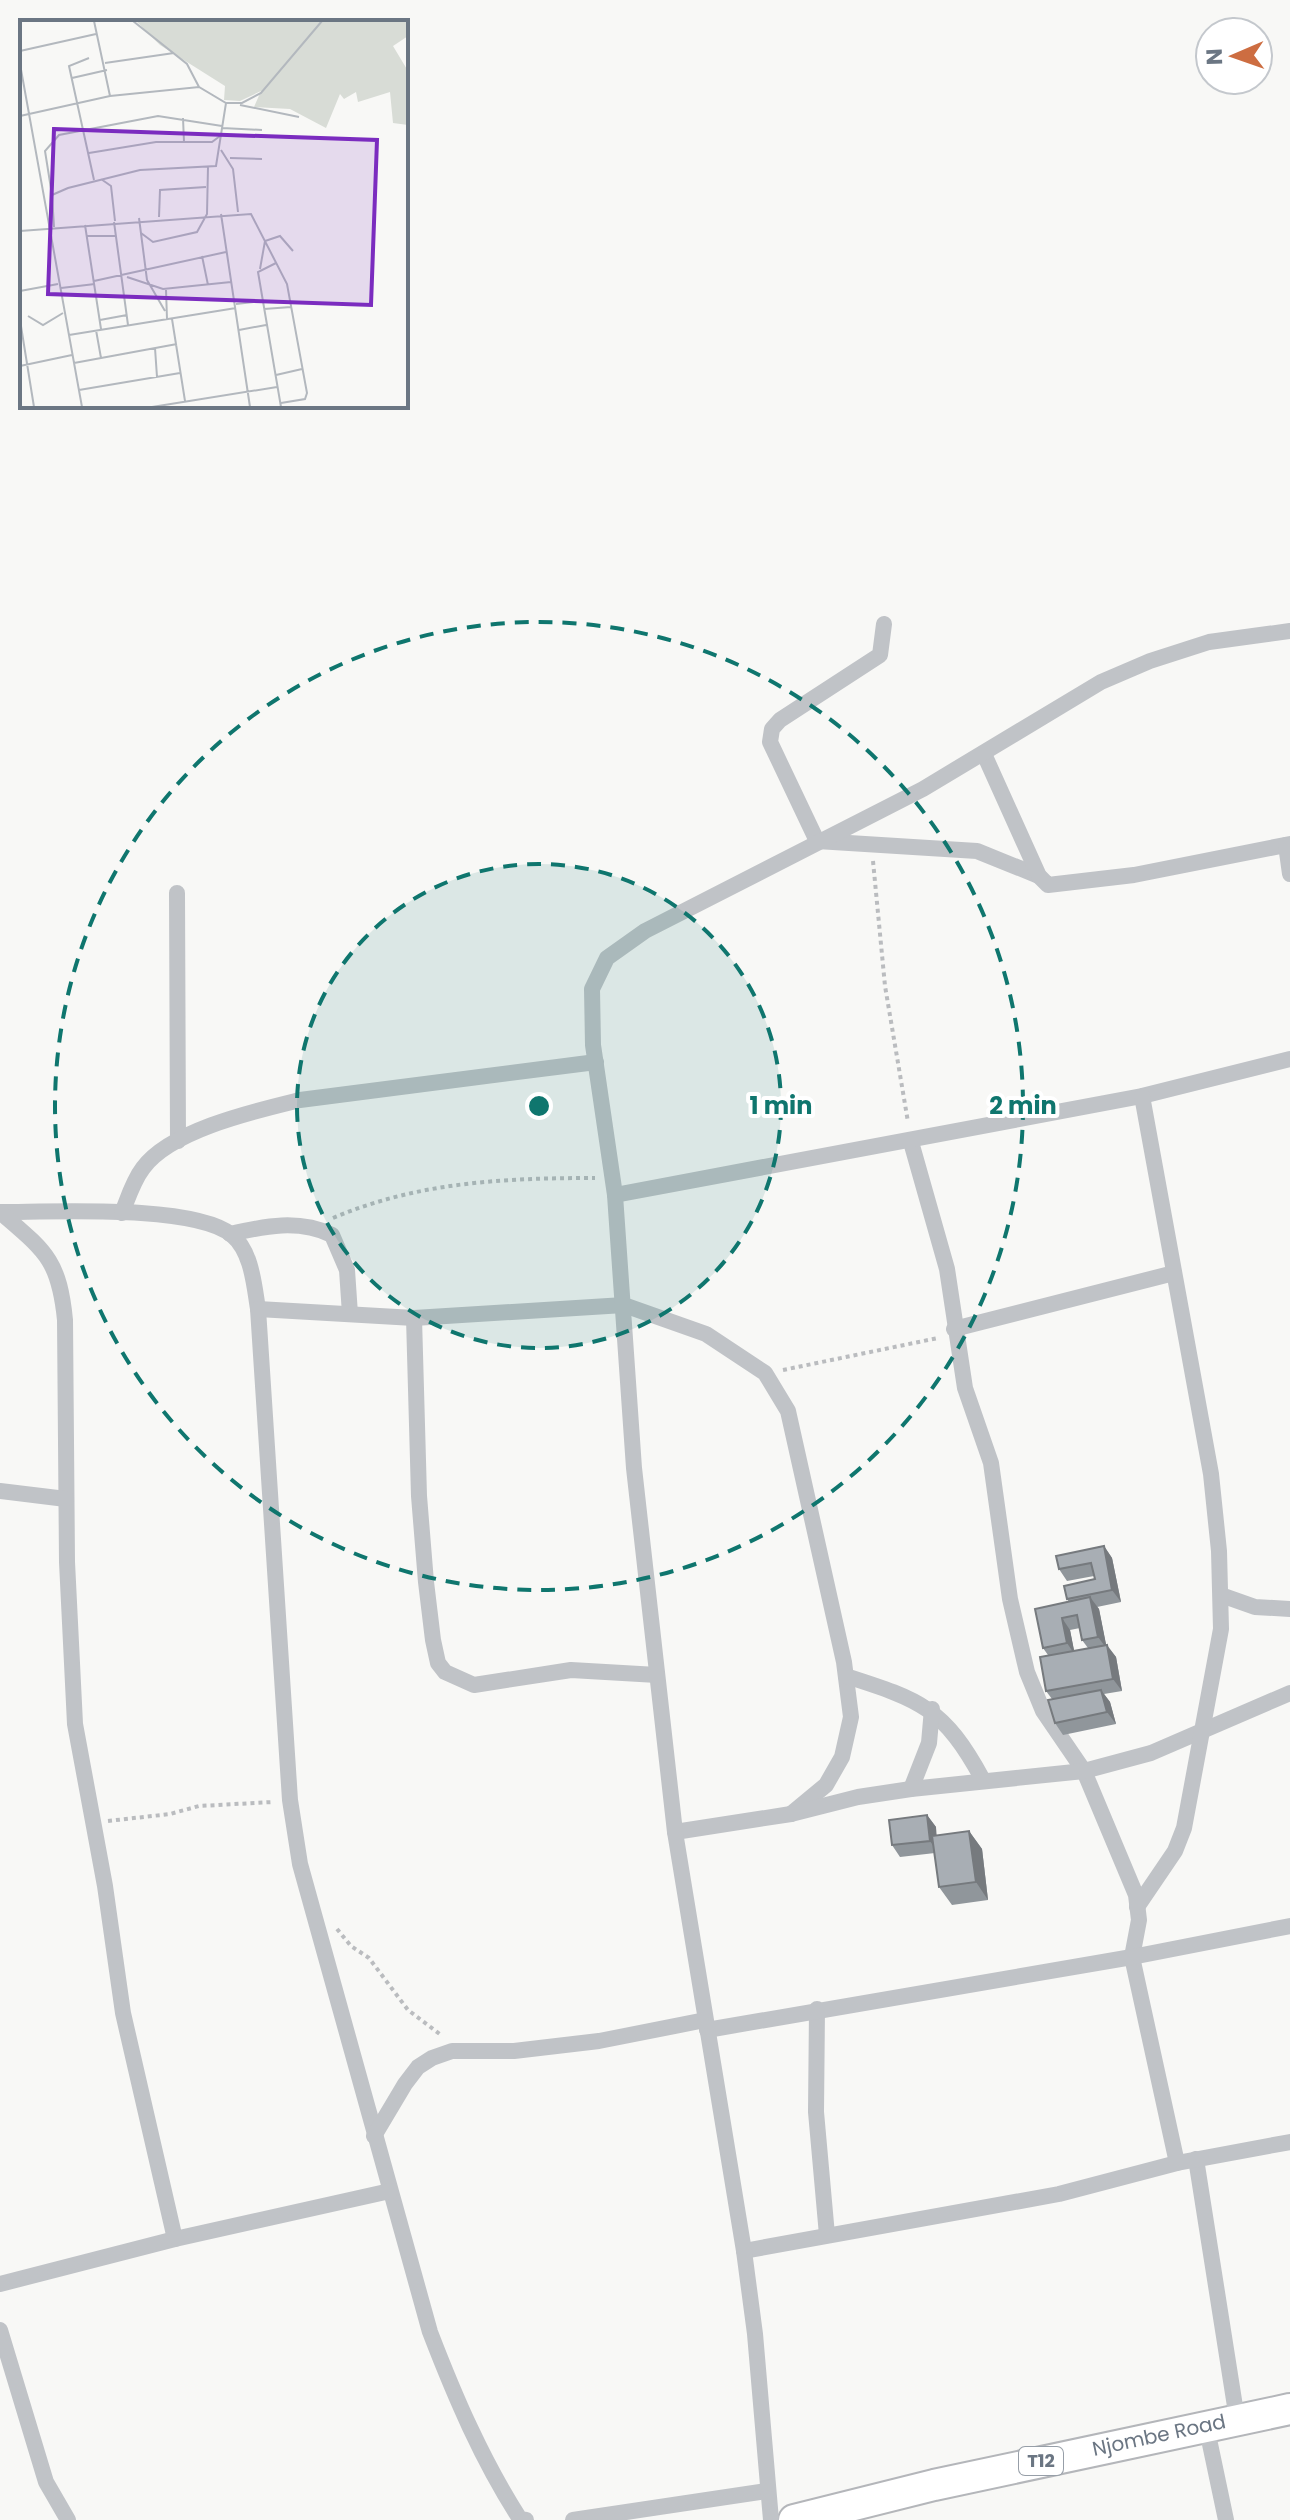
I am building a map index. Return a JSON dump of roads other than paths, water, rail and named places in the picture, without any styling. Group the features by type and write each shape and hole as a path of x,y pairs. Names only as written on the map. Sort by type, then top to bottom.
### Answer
{"highway":[{"name":"Njombe Road","path":"794,2520 934,2485 1290,2409"}],"street":[{"path":"817,841 770,742 772,729 780,720 880,655 884,624"},
{"path":"771,2520 766,2491 755,2334 744,2251 675,1832 634,1468 614,1187 596,1062 592,989 607,958 645,931 984,754 1101,682 1150,661 1209,642 1290,631"},
{"path":"984,754 1039,876 1048,885 1060,886 1288,845 1290,874"},
{"path":"817,841 977,851 1039,876"},
{"path":"177,893 178,1141"},
{"path":"614,1187 911,1142 1142,1096 1290,1059"},
{"path":"122,1213 144,1166 178,1141 300,1100 596,1062"},
{"path":"1137,1907 1175,1851 1184,1828 1221,1629 1211,1474 1142,1096"},
{"path":"911,1142 947,1269 965,1388 991,1463 1010,1599 1027,1672 1043,1711 1084,1771 1129,1874 1137,1907 1132,1957 1177,2163"},
{"path":"0,1212 122,1213 198,1221 230,1234 244,1249 258,1309 294,1835 315,1924 430,2332 455,2397 519,2520"},
{"path":"0,1212 50,1258 62,1284 69,1642 75,1724 123,2013 175,2239"},
{"path":"230,1234 263,1226 313,1226 332,1235 351,1289 350,1314"},
{"path":"954,1329 1174,1273"},
{"path":"258,1309 414,1318 624,1305 706,1334 765,1373 788,1411 846,1676 851,1717 842,1757 826,1785 791,1814"},
{"path":"414,1318 419,1496 426,1582 438,1663 445,1672 474,1685 571,1670 657,1675"},
{"path":"0,1491 66,1499"},
{"path":"1221,1595 1255,1607 1290,1609"},
{"path":"846,1676 912,1697 932,1709 956,1736 983,1780"},
{"path":"675,1832 791,1814 858,1797 911,1789 1084,1771 1151,1753 1290,1693"},
{"path":"911,1789 929,1743 932,1709"},
{"path":"374,2136 418,2067 452,2051 514,2051 817,2009 1132,1957 1290,1926"},
{"path":"817,2009 816,2112 827,2235"},
{"path":"744,2251 1059,2194 1177,2163 1290,2142"},
{"path":"1196,2159 1237,2419"},
{"path":"0,2284 175,2239 390,2191"},
{"path":"0,2330 46,2482 68,2520"},
{"path":"1206,2425 1226,2520"},
{"path":"573,2520 766,2491"}]}
